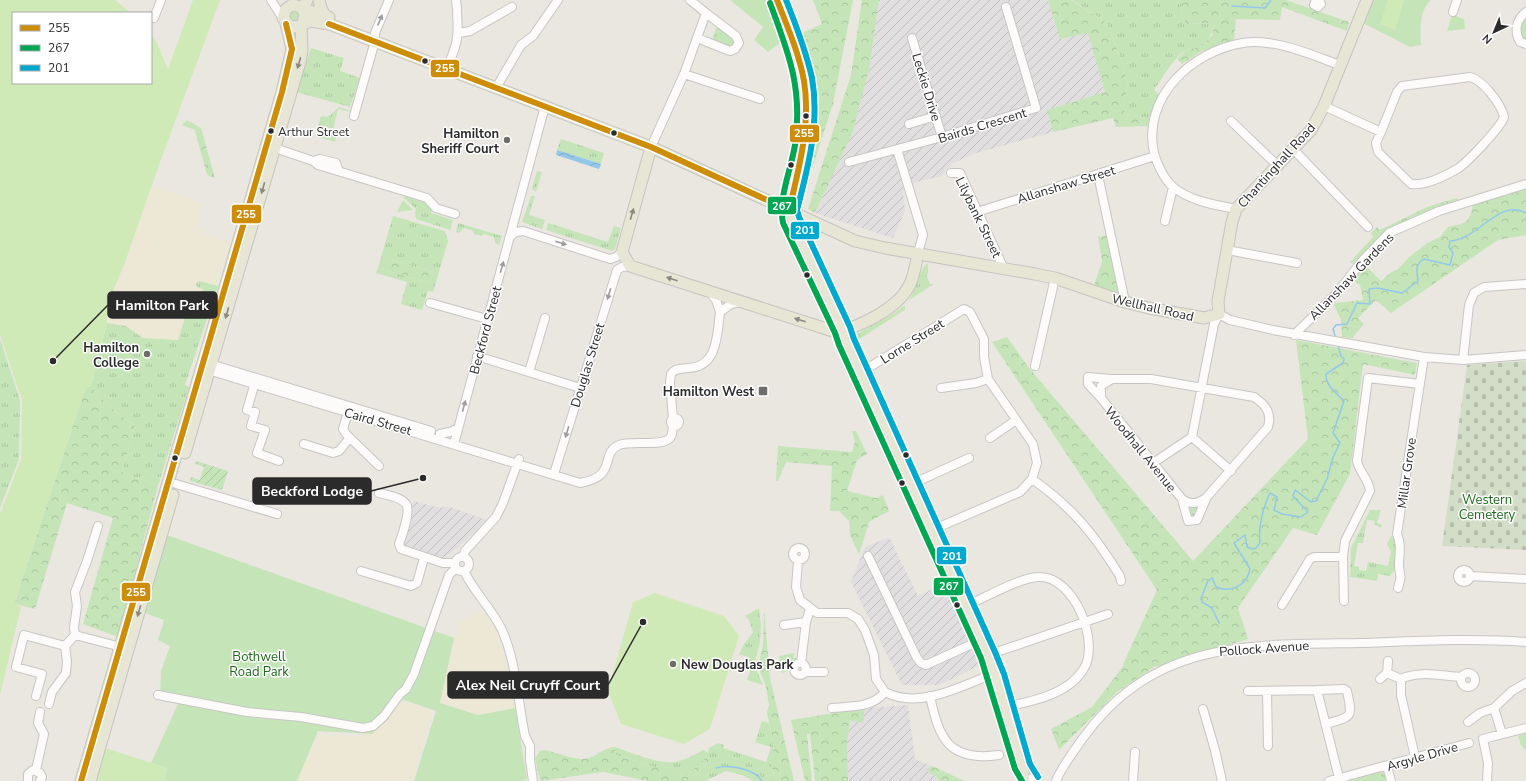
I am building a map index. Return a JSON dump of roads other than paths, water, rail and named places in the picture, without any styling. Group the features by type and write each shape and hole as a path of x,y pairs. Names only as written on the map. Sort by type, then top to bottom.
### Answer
{"main road":[{"path":"319,0 325,16"},
{"path":"777,0 802,71 805,90 805,124 789,210 791,220 801,245 843,330 846,342 912,484 988,655 1006,707 1023,767 1030,781"},
{"name":"Chantinghall Road","path":"1219,314 1218,301 1236,209 1311,130 1324,106 1367,0"},
{"path":"207,366 292,49 284,12 291,4 305,4 325,16 369,34 375,41"},
{"path":"81,781 124,648 207,366 275,148 301,55 302,24 305,14 305,4"},
{"path":"285,22 294,27 310,21 323,22 375,41"},
{"name":"Wellhall Road","path":"375,41 651,147 855,241 1003,267 1055,278 1125,302 1204,318 1219,314"},
{"path":"651,147 622,252 630,266 836,332 888,309 899,299 909,286 918,253"},
{"path":"819,326 846,342"},
{"path":"90,781 124,648"}],"street":[{"path":"154,18 161,0"},
{"path":"271,0 285,22"},
{"path":"274,0 291,4"},
{"path":"354,116 375,41 375,32 389,0"},
{"path":"447,68 457,45 459,33 456,0"},
{"path":"496,88 521,45 533,36 558,0"},
{"path":"690,0 736,36 739,43 735,49 730,51 697,38"},
{"path":"1453,12 1457,0"},
{"path":"459,33 470,31 512,7"},
{"name":"Bairds Crescent","path":"849,162 942,137 1036,108 1006,7"},
{"path":"1526,12 1521,16 1516,28 1520,42 1526,44"},
{"path":"651,147 684,74 706,13"},
{"name":"Leckie Drive","path":"912,38 942,137"},
{"path":"1236,209 1210,203 1190,196 1173,187 1165,176 1155,156 1152,131 1161,100 1181,72 1201,57 1222,48 1244,43 1269,44 1299,51 1340,65"},
{"path":"684,74 760,99"},
{"path":"1474,78 1479,80 1500,106 1504,117 1500,126 1460,167 1419,185 1411,184 1378,152 1376,143 1381,132 1399,88 1405,84 1474,78"},
{"name":"Beckford Street","path":"454,441 544,106"},
{"path":"1324,106 1381,132"},
{"path":"909,124 936,116"},
{"path":"1231,121 1277,165"},
{"path":"275,148 313,161 320,159 336,163 338,170 427,198 436,208 455,214"},
{"path":"896,149 923,235 918,253"},
{"path":"1293,149 1368,227"},
{"name":"Allanshaw Street","path":"977,212 1155,156"},
{"name":"Lilybank Street","path":"951,173 960,173 1003,267"},
{"path":"1098,175 1125,302"},
{"name":"Allanshaw Gardens","path":"1294,335 1337,293 1362,261 1389,233 1439,211 1526,184"},
{"path":"1165,221 1173,187"},
{"path":"514,216 516,225 523,231 610,259 616,257 622,252"},
{"path":"509,238 515,232 523,231"},
{"path":"1227,250 1297,262"},
{"path":"610,259 617,270 622,267 630,266"},
{"name":"Douglas Street","path":"554,471 617,270"},
{"path":"1036,366 1055,278"},
{"path":"1463,360 1469,305 1474,293 1484,287 1526,284"},
{"path":"709,291 716,300 720,312 730,304 740,302"},
{"path":"430,303 488,319"},
{"name":"Lorne Street","path":"860,373 964,309 970,312 984,339 984,357 988,379"},
{"name":"Caird Street","path":"207,366 348,410 590,481 597,479 604,473 611,452 616,447 630,443 665,441 671,436 673,422 670,382 671,374 676,369 703,365 711,357 715,348 720,312"},
{"path":"1153,463 1192,437 1214,324 1219,314 1230,320 1294,335 1424,357 1463,360 1526,356"},
{"path":"529,372 545,318"},
{"path":"477,356 580,388"},
{"name":"Millar Grove","path":"1398,588 1402,576 1399,567 1401,546 1397,534 1424,357"},
{"name":"Woodhall Avenue","path":"1109,380 1088,377 1088,384 1101,398 1182,499 1188,521 1197,520 1206,498"},
{"path":"1344,601 1340,589 1344,541 1370,491 1368,481 1358,470 1357,461 1368,378 1420,384"},
{"path":"932,530 1020,492 1032,479 1037,463 1033,444 988,379 976,383 941,387"},
{"path":"1109,380 1151,379 1254,398 1267,408 1270,422 1265,432 1206,498"},
{"name":"Woodhall Avenue","path":"1101,398 1102,386 1109,380"},
{"path":"256,381 247,410 255,412 251,426 265,430 257,453 279,461"},
{"path":"348,410 343,429 349,439 379,466"},
{"name":"Caird Street","path":"348,410 440,434 454,441"},
{"path":"990,438 1016,420"},
{"path":"440,434 450,432 458,428"},
{"path":"1192,437 1231,471"},
{"path":"304,444 333,453 339,451 349,439"},
{"path":"912,484 969,458"},
{"path":"463,557 465,551 496,517 503,503 518,460"},
{"path":"1032,479 1069,508 1085,525 1101,545 1120,576 1121,581"},
{"path":"172,484 277,514"},
{"path":"379,493 402,500 406,504 408,510 400,547 403,551 442,563 455,565 459,571 464,571 496,619 506,640 511,658 524,736 530,746 533,781"},
{"name":"Woodhall Avenue","path":"1182,499 1193,504 1206,498"},
{"path":"49,704 52,692 66,672 67,661 65,646 75,635 74,627 77,606 75,592 88,561 98,526"},
{"path":"868,556 921,663 926,665 981,640"},
{"path":"158,695 184,702 215,701 247,712 301,717 363,728 373,726 384,716 407,687 449,575 457,559 463,557"},
{"path":"463,557 469,563 468,568 464,571"},
{"path":"1282,605 1310,559 1314,557 1343,557"},
{"path":"361,571 415,586 424,558"},
{"path":"798,561 797,592 800,600 817,613 848,613 858,619 865,630 874,655 876,679 885,692 903,699 930,696 954,690 995,673"},
{"path":"1470,576 1526,579"},
{"path":"966,606 1027,579 1040,577 1056,580 1066,587 1075,598 1084,622 1089,643 1089,654 1083,671 1070,682 1041,699 1006,707"},
{"path":"1289,592 1296,597"},
{"path":"810,609 806,622 801,663 796,665 794,671 798,675 805,672 824,672"},
{"path":"988,655 1108,614"},
{"path":"784,625 806,622"},
{"path":"36,696 42,674 16,667 24,635 65,646"},
{"path":"75,635 124,648"},
{"name":"Pollock Avenue","path":"1056,781 1090,728 1114,703 1149,676 1195,656 1220,650 1265,645 1471,640 1526,642"},
{"path":"1380,679 1387,673 1388,661"},
{"path":"1387,673 1401,679"},
{"path":"1401,679 1406,676 1420,675 1461,677"},
{"path":"1401,679 1401,695 1415,757"},
{"path":"1468,722 1480,713 1494,708 1512,691 1526,683"},
{"path":"38,688 52,692"},
{"path":"1248,691 1344,689 1347,691 1352,710 1350,715 1346,718 1326,724"},
{"path":"1317,690 1339,778"},
{"path":"1267,691 1270,742"},
{"path":"832,708 871,704 879,699 885,692"},
{"path":"930,696 937,727 949,745 960,752 976,757 999,755"},
{"path":"1494,708 1502,734"},
{"path":"1203,709 1215,750 1221,781"},
{"path":"36,770 44,734 38,723 40,712"},
{"path":"1487,781 1488,763 1483,739 1526,728"},
{"name":"Argyle Drive","path":"1329,781 1469,742"},
{"path":"1134,781 1135,752"},
{"path":"1386,766 1391,781"},
{"path":"36,770 41,775 43,781"},
{"path":"28,781 27,776 29,772 36,770"}],"water":[{"path":"557,150 601,164 599,169 556,155"}],"waterway":[{"path":"1232,6 1265,8 1271,0"},
{"path":"1336,339 1333,329 1336,325 1347,324 1357,303 1370,304 1369,289 1378,288 1402,293 1418,281 1417,266 1424,259 1450,265 1453,253 1449,247 1450,241 1460,239 1470,234 1498,215 1507,211 1516,210 1526,213"},
{"path":"1219,623 1212,608 1202,602 1201,598 1208,581 1212,578 1216,587 1222,589 1238,587 1246,580 1250,569 1234,543 1245,535 1247,547 1252,549 1256,548 1260,543 1262,518 1270,493 1277,497 1274,510 1282,514 1301,517 1308,512 1293,496 1295,490 1311,502 1316,501 1327,479 1333,457 1340,443 1333,433 1344,401 1332,389 1326,378 1326,374 1343,363 1344,359 1341,356 1338,345"},
{"path":"716,768 741,768 754,773 762,781"}],"place":[{"name":"Arthur Street","path":"271,131"},
{"name":"Hamilton Sheriff Court","path":"507,140"},
{"name":"Hamilton College","path":"147,354"},
{"name":"Hamilton Park","path":"53,361"},
{"name":"Hamilton West","path":"763,391"},
{"name":"Beckford Lodge","path":"423,478"},
{"name":"Alex Neil Cruyff Court","path":"643,622"},
{"name":"New Douglas Park","path":"673,664"}],"park label":[{"name":"Western Cemetery","path":"1487,506"},
{"name":"Bothwell Road Park","path":"259,664"}]}
